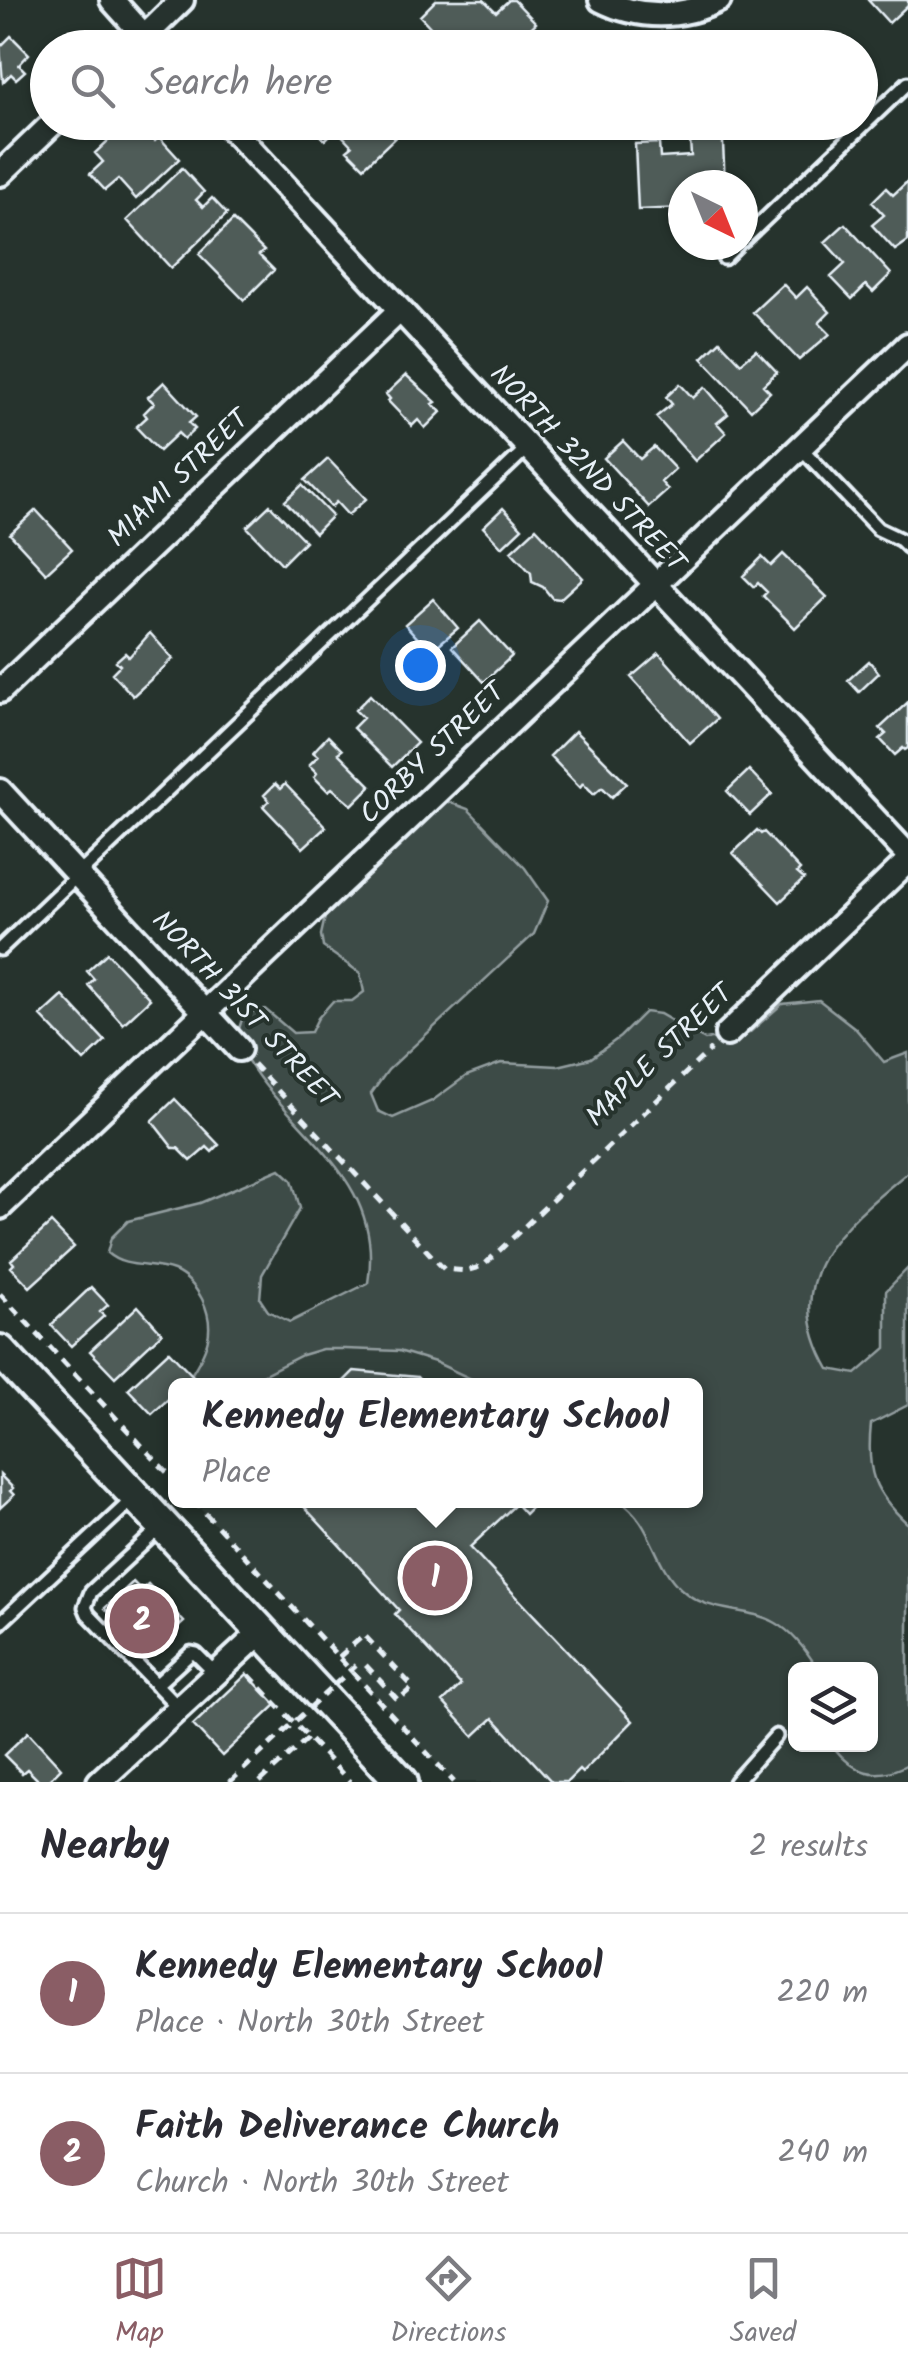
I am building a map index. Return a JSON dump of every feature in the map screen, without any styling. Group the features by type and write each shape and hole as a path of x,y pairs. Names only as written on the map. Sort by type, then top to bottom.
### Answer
{"main road":[{"path":"0,1351 402,1782"}],"street":[{"path":"112,0 134,30"},
{"path":"156,30 182,0"},
{"path":"601,0 621,10 657,14 693,10 719,0"},
{"path":"0,174 35,140"},
{"name":"NORTH 32ND STREET","path":"242,140 908,858"},
{"name":"MIAMI STREET","path":"0,691 399,311"},
{"name":"CORBY STREET","path":"0,1207 908,344"},
{"name":"NORTH 31ST STREET","path":"0,790 239,1049"},
{"name":"MAPLE STREET","path":"727,1034 908,858"},
{"path":"100,1782 262,1632"}],"lane":[{"path":"878,112 908,83"},
{"path":"758,226 848,140"},
{"path":"800,447 878,530 901,540 908,548"},
{"path":"0,949 526,449"},
{"path":"0,1623 135,1496"},
{"path":"162,1526 91,1592 85,1607 179,1708"},
{"path":"156,1685 191,1653 216,1674"},
{"path":"735,1782 776,1736"}],"path":[{"name":"MAPLE STREET","path":"444,1269 466,1271 483,1266 727,1034"},
{"name":"NORTH 31ST STREET","path":"239,1049 444,1269"},
{"path":"0,1294 168,1474"},
{"path":"200,1508 454,1782"},
{"path":"230,1782 361,1660 398,1700 413,1687 364,1634 339,1657"},
{"path":"233,1657 350,1782"},
{"path":"260,1782 308,1738"}],"shaded area":[{"path":"440,799 468,809 525,868 548,901 534,934 388,1070 371,1094 378,1111 393,1118 432,1101 466,1076 501,1063 558,1066 591,1058 645,1012 660,1014 705,1040 749,1033 782,1004 819,1000 855,1028 884,1062 908,1053 908,1172 840,1234 814,1281 810,1307 815,1337 829,1369 856,1374 886,1348 886,1291 908,1268 908,1405 871,1424 870,1455 880,1491 908,1524 908,1764 886,1773 866,1772 839,1752 878,1752 878,1662 813,1662 795,1638 776,1623 692,1597 664,1568 640,1521 629,1508 703,1508 703,1378 469,1378 399,1351 322,1349 257,1378 189,1378 207,1344 207,1312 200,1295 174,1271 122,1262 107,1253 111,1238 128,1221 200,1203 280,1169 292,1180 300,1208 262,1275 260,1299 268,1311 290,1322 368,1283 369,1243 361,1209 345,1179 276,1099 236,1038 244,1013 265,1009 293,1033 311,1032 333,1001 352,1001 364,992 360,973 323,947 325,917"},
{"path":"391,1296 560,1378 241,1378"},
{"path":"200,1508 690,1508 834,1662 788,1662 788,1752 878,1752 878,1733 908,1693 908,1782 454,1782"}],"building":[{"path":"436,0 484,0 496,12 514,0 536,23 529,30 433,30 420,16"},
{"path":"868,0 908,0 908,5 889,23"},
{"path":"11,36 29,54 19,65 25,71 16,79 11,74 3,82 0,47"},
{"path":"109,140 162,140 179,159 136,199 118,179 105,190 90,174 103,162 95,153"},
{"path":"346,140 392,140 364,167 347,150 352,146"},
{"path":"690,140 723,140 724,170 668,170 668,209 638,210 635,144 659,143 660,158 691,156"},
{"path":"182,168 204,192 196,200 203,207 212,198 227,214 171,268 127,220"},
{"path":"908,181 908,241 895,250 872,225 884,215 872,202 886,188 893,195"},
{"path":"233,220 264,251 259,255 274,270 244,300 199,254"},
{"path":"845,224 891,274 873,292 866,285 852,299 831,277 845,264 825,242"},
{"path":"783,284 796,298 807,287 830,312 819,323 830,334 799,360 753,312"},
{"path":"720,341 741,363 756,350 777,372 763,385 770,392 751,410 702,358"},
{"path":"406,375 436,402 433,404 441,412 425,428 418,420 412,426 388,401 386,394"},
{"path":"164,382 196,417 189,423 195,429 184,439 178,433 159,451 136,427 154,403 148,397"},
{"path":"680,384 693,398 705,387 728,414 717,423 726,433 695,461 656,417 672,404 666,397"},
{"path":"623,441 640,459 654,447 675,469 661,482 668,490 649,507 604,458"},
{"path":"328,459 366,499 348,515 336,502 331,507 305,480"},
{"path":"302,485 332,516 315,533 285,501"},
{"path":"270,505 305,541 282,564 247,527"},
{"path":"503,508 522,528 502,547 483,527"},
{"path":"36,510 72,549 46,573 10,534"},
{"path":"536,528 583,578 560,599 552,598 532,582 531,573 511,551"},
{"path":"783,554 827,597 795,628 763,596 767,592 758,583 754,587 743,576 762,557 771,566"},
{"path":"433,599 458,628 430,652 405,624"},
{"path":"480,621 512,656 484,682 452,647"},
{"path":"150,633 173,659 133,696 112,673 120,665 116,661 125,653 129,657"},
{"path":"659,653 717,719 690,743 631,677"},
{"path":"869,661 879,673 859,692 848,680"},
{"path":"370,695 417,743 392,767 353,728 363,718 355,710"},
{"path":"908,702 908,748 895,755 880,739 886,734 880,728"},
{"path":"575,731 627,783 612,797 602,787 594,794 583,783 580,787 550,756"},
{"path":"328,736 342,750 338,753 371,786 352,805 332,788 328,791 314,777 317,773 309,765 318,756 313,752"},
{"path":"749,770 772,794 750,815 727,791"},
{"path":"275,784 280,789 285,784 326,827 303,848 263,806 269,801 264,795"},
{"path":"757,830 764,832 804,879 780,902 733,853"},
{"path":"107,953 150,999 123,1024 88,985 94,979 87,971"},
{"path":"63,996 105,1041 84,1061 41,1016"},
{"path":"175,1099 219,1145 212,1152 207,1147 191,1161 173,1148 152,1121"},
{"path":"51,1223 74,1247 30,1287 11,1267 11,1260"},
{"path":"91,1287 108,1305 100,1312 104,1316 71,1346 51,1325"},
{"path":"138,1306 162,1333 115,1377 90,1351"},
{"path":"169,1351 193,1376 168,1378 168,1399 152,1414 128,1389"},
{"path":"354,1371 418,1378 347,1378"},
{"path":"0,1475 13,1488 10,1491 14,1495 0,1508"},
{"path":"305,1508 512,1508 470,1547 633,1721 582,1773 579,1770 567,1782 552,1782 493,1718 474,1736 443,1702 461,1685 395,1614 399,1610"},
{"path":"133,1582 141,1590 148,1584 184,1622 147,1656 105,1608"},
{"path":"247,1674 276,1705 222,1756 193,1725"},
{"path":"28,1732 61,1768 47,1782 40,1782 27,1769 22,1773 4,1755"}],"place":[{"name":"Kennedy Elementary School","path":"435,1578"},
{"name":"Faith Deliverance Church","path":"142,1621"}]}
